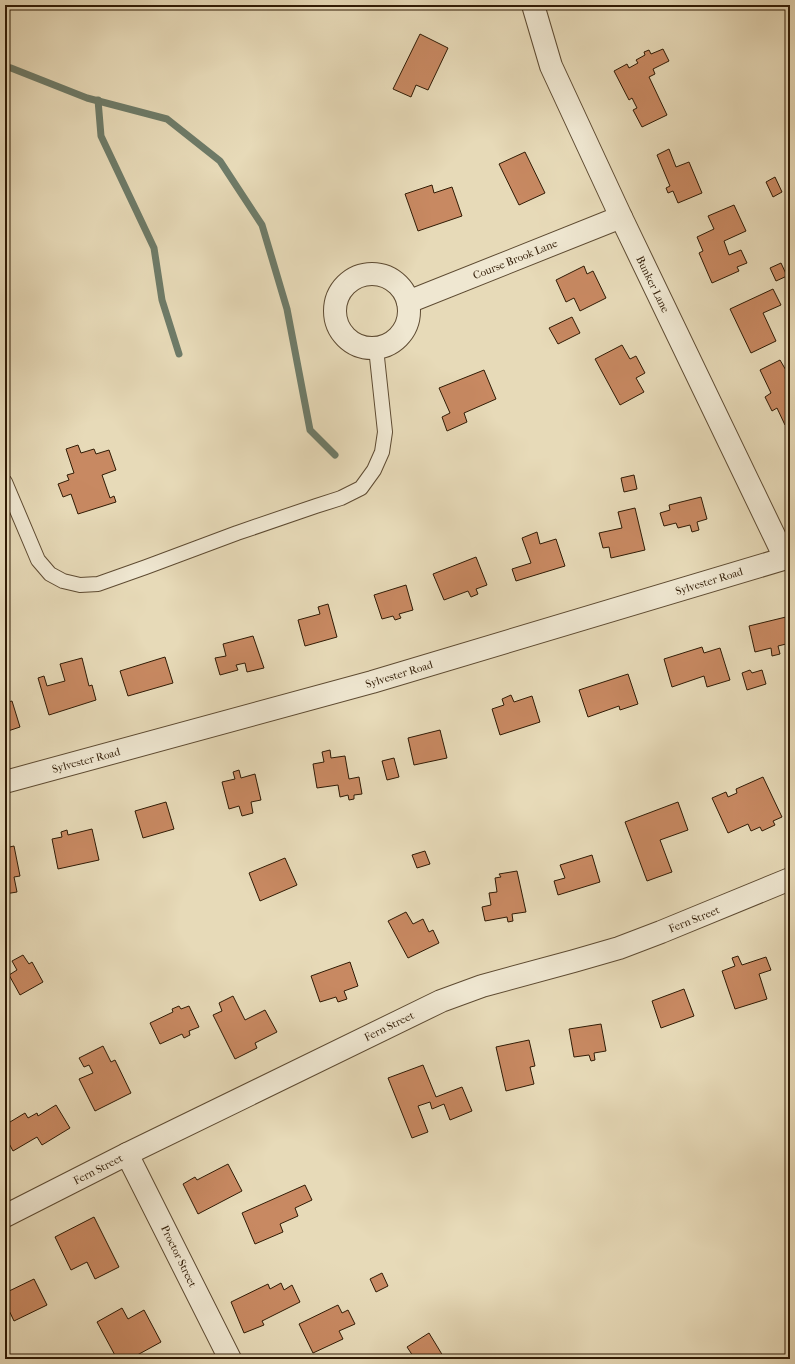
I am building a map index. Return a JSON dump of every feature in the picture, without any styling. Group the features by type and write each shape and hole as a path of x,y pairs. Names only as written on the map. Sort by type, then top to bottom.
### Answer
{"street":[{"name":"Bunker Lane","path":"533,5 551,66 621,217 787,558"},
{"name":"Course Brook Lane","path":"408,302 621,217"},
{"path":"372,274 385,276 394,281 401,288 408,302 409,316 406,327 398,338 389,344 376,348 364,348 354,344 341,332 336,322 336,301 342,290 351,281 360,276 372,274"},
{"name":"Sylvester Road","path":"5,782 372,682 787,558"},
{"name":"Fern Street","path":"5,1216 127,1154 441,1001 482,986 619,948 790,879"},
{"name":"Proctor Street","path":"127,1154 230,1359"}],"lane":[{"path":"5,482 38,560 50,574 64,581 80,585 98,584 146,568 237,533 341,498 361,488 374,470 382,452 385,432 376,348"}],"building":[{"path":"420,34 448,48 428,90 416,85 411,97 393,89"},
{"path":"663,49 669,61 653,69 655,74 649,77 667,115 642,127 633,110 637,108 632,98 629,100 614,71 627,64 629,68 638,63 636,60 645,55 644,52 649,50 651,54"},
{"path":"669,149 676,167 689,162 702,193 678,203 673,191 668,193 666,188 670,186 657,155"},
{"path":"525,152 545,193 519,205 499,164"},
{"path":"775,177 782,192 773,197 766,182"},
{"path":"432,185 434,193 452,187 462,216 418,231 405,194"},
{"path":"734,205 746,231 724,241 729,255 741,250 747,263 737,267 739,271 712,283 699,253 703,251 697,237 714,229 708,216"},
{"path":"781,263 787,276 776,281 770,268"},
{"path":"584,266 587,274 593,271 606,298 580,311 574,298 566,302 556,280"},
{"path":"773,289 781,305 763,313 776,341 751,353 730,309"},
{"path":"572,317 580,333 558,344 549,328"},
{"path":"622,345 630,359 636,356 645,373 636,378 644,392 620,405 595,359"},
{"path":"780,360 787,372 790,371 790,423 785,425 777,408 772,411 765,397 771,393 760,370"},
{"path":"484,370 496,399 464,413 467,422 447,431 442,417 450,413 439,388"},
{"path":"78,445 81,453 94,449 96,454 109,450 116,470 102,475 110,498 114,496 116,502 78,514 71,494 63,497 58,484 69,480 67,475 74,473 66,449"},
{"path":"634,475 637,489 624,492 621,478"},
{"path":"701,497 707,519 697,522 699,530 692,532 690,525 678,528 676,523 664,526 660,513 670,510 669,505"},
{"path":"635,508 645,550 611,558 609,547 603,548 599,533 622,528 618,512"},
{"path":"537,532 540,544 556,539 565,566 516,581 512,569 531,563 522,538"},
{"path":"476,557 487,585 476,589 478,594 471,597 468,591 444,600 433,574"},
{"path":"406,585 413,610 399,614 401,618 395,620 393,616 382,619 374,595"},
{"path":"328,604 337,637 305,646 298,620 320,614 318,607"},
{"path":"790,616 790,643 778,646 780,654 772,656 771,648 755,652 749,626"},
{"path":"253,636 264,668 247,672 245,663 236,665 238,670 220,675 215,658 226,656 223,644"},
{"path":"702,647 704,653 720,648 730,680 707,687 704,676 672,687 664,659"},
{"path":"165,657 173,683 128,696 120,671"},
{"path":"82,658 89,686 92,685 96,700 49,715 38,678 44,676 47,686 65,681 60,664"},
{"path":"750,670 752,673 762,670 766,684 747,690 742,673"},
{"path":"628,674 638,704 620,710 619,706 588,717 579,690"},
{"path":"511,695 514,702 532,696 540,722 500,735 492,709 504,705 502,699"},
{"path":"12,701 20,727 5,732 5,703"},
{"path":"440,730 447,758 414,765 408,738"},
{"path":"330,750 331,758 345,756 349,779 359,777 362,794 354,795 354,799 349,800 348,795 340,797 338,785 317,788 313,764 324,762 322,752"},
{"path":"394,758 399,777 387,780 382,761"},
{"path":"239,770 241,778 255,774 261,800 251,802 253,813 242,816 239,806 229,809 222,782 235,779 233,772"},
{"path":"763,777 782,817 773,821 775,825 762,831 760,827 751,831 748,824 728,833 712,798 726,792 728,797 737,793 736,789"},
{"path":"166,802 174,829 143,838 135,811"},
{"path":"678,802 688,830 660,840 672,872 647,881 625,822"},
{"path":"92,829 99,860 58,869 52,839 62,837 61,832 67,830 68,835"},
{"path":"14,846 20,876 14,877 17,892 5,894 5,848"},
{"path":"425,851 430,864 417,868 412,855"},
{"path":"592,855 600,882 558,895 554,881 565,878 560,865"},
{"path":"285,858 297,885 260,901 249,873"},
{"path":"517,871 526,912 512,914 513,921 508,922 507,917 485,921 482,907 491,905 489,893 497,892 495,878 501,877 499,874"},
{"path":"406,912 413,924 423,919 429,932 433,930 439,943 408,958 388,921"},
{"path":"23,955 29,964 32,962 43,982 20,995 9,975 17,970 12,961"},
{"path":"738,956 742,965 766,957 771,970 759,974 767,999 735,1009 722,971 735,966 732,958"},
{"path":"350,962 358,986 344,991 347,999 338,1002 336,997 320,1002 311,976"},
{"path":"684,989 694,1016 661,1028 652,1001"},
{"path":"233,996 245,1020 265,1010 277,1032 255,1043 257,1048 235,1059 213,1015 222,1011 219,1003"},
{"path":"179,1006 181,1009 189,1006 199,1027 189,1031 190,1035 184,1038 182,1034 160,1044 150,1023 173,1012 172,1009"},
{"path":"601,1024 606,1051 594,1053 595,1060 591,1061 589,1055 574,1057 569,1029"},
{"path":"529,1040 535,1066 530,1067 534,1084 506,1091 496,1047"},
{"path":"103,1046 111,1062 115,1060 131,1093 95,1111 79,1079 93,1073 89,1065 84,1067 79,1058"},
{"path":"423,1065 436,1097 462,1087 472,1111 450,1120 444,1104 432,1109 430,1102 418,1106 428,1132 412,1138 388,1078"},
{"path":"56,1105 70,1128 42,1145 37,1137 13,1151 5,1136 5,1125 25,1113 28,1118 37,1113 38,1116"},
{"path":"228,1164 242,1191 198,1214 183,1184 195,1177 197,1180"},
{"path":"305,1185 312,1200 295,1208 298,1216 280,1224 283,1232 255,1244 242,1213"},
{"path":"94,1217 119,1267 95,1279 87,1262 71,1270 55,1237"},
{"path":"382,1273 388,1286 376,1292 370,1279"},
{"path":"34,1279 47,1305 14,1321 5,1302 5,1293"},
{"path":"281,1283 284,1290 292,1285 300,1302 262,1321 264,1325 244,1333 231,1302 268,1284 270,1289"},
{"path":"338,1305 342,1313 348,1310 355,1324 339,1331 343,1339 313,1353 299,1324"},
{"path":"122,1308 128,1319 144,1310 161,1342 130,1359 117,1359 97,1322"},
{"path":"429,1333 443,1356 438,1359 415,1359 407,1347"}],"waterway":[{"path":"5,67 87,98 167,119 220,161 262,225 287,309 310,430 335,455"},
{"path":"98,100 101,136 154,248 162,300 179,354"}]}
